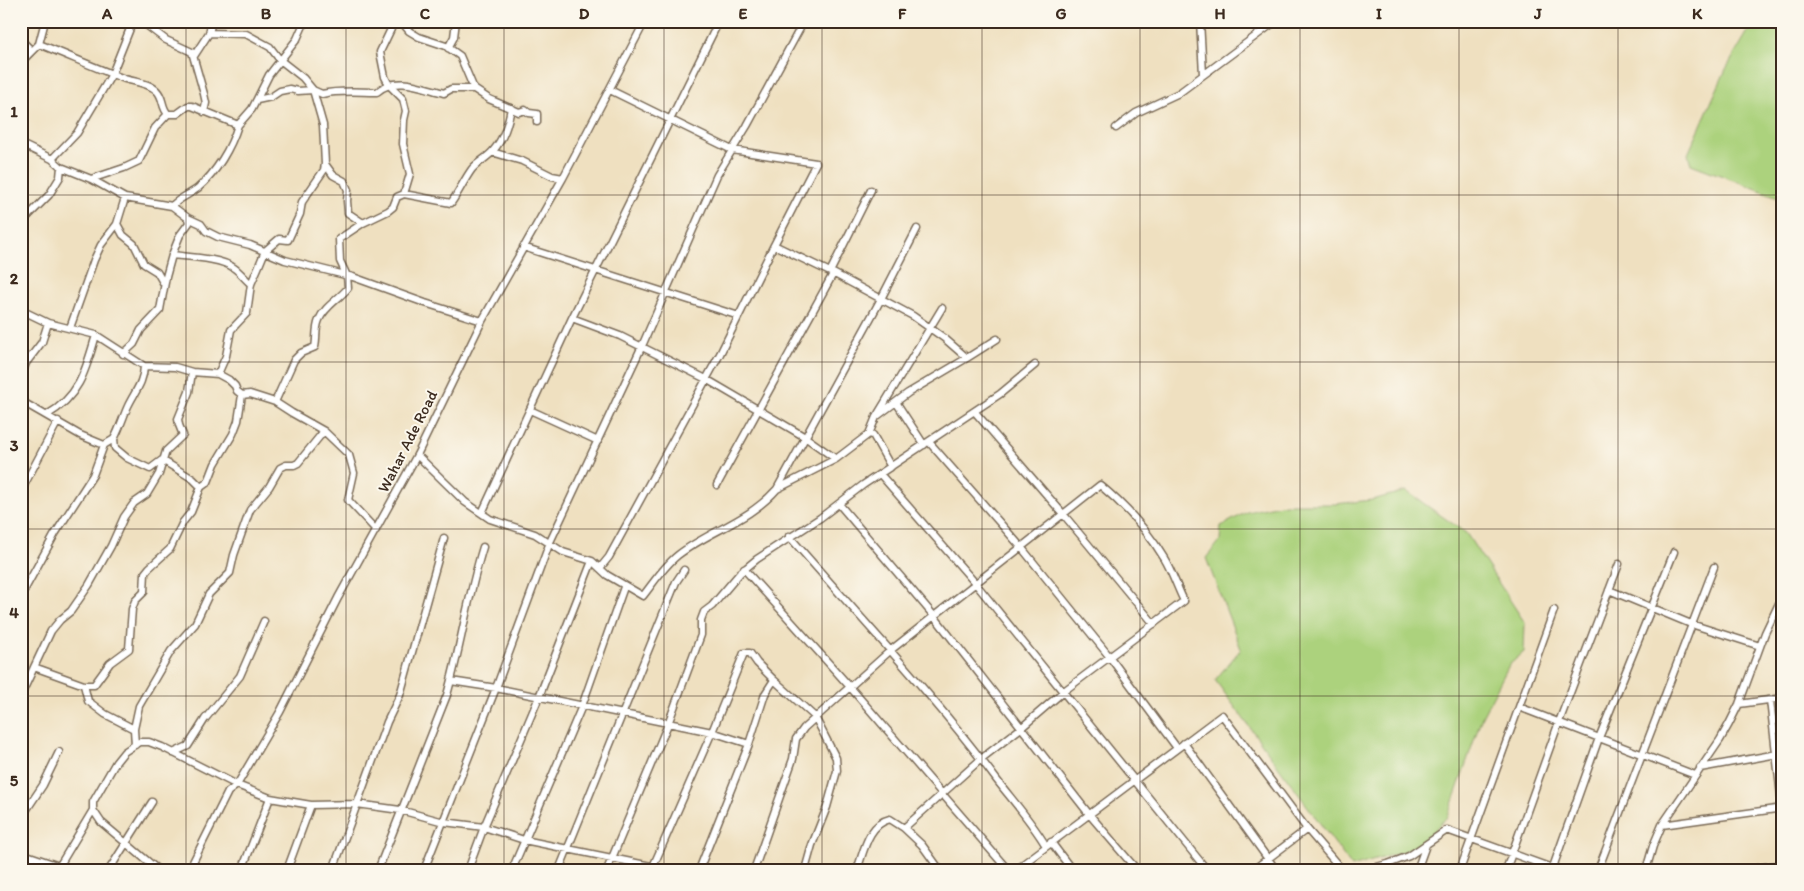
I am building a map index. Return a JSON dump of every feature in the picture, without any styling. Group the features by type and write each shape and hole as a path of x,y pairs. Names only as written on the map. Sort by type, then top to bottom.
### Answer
{"street":[{"path":"21,62 39,44 45,21"},
{"path":"52,159 76,133 112,74 133,21"},
{"path":"141,21 166,40 192,52 206,103 204,112"},
{"path":"194,56 209,32 212,21"},
{"path":"172,206 178,199 187,196 204,182 225,154 238,125 252,109 269,75 297,39 306,21"},
{"path":"392,21 391,29 380,52 382,69 389,85 403,99 406,111 403,144 410,174 404,194"},
{"path":"401,21 409,31 419,37 427,38 460,56 474,89 489,99 519,112 525,110 537,114 537,122"},
{"path":"448,48 454,37 456,21"},
{"name":"Wahar Ade Road","path":"188,870 228,792 236,785 280,712 338,598 416,455 482,321 563,178 645,21"},
{"path":"482,513 572,318 719,21"},
{"path":"424,870 496,688 550,542 642,346 717,174 747,126 804,21"},
{"path":"1200,21 1203,74"},
{"path":"1116,128 1136,113 1179,93 1276,21"},
{"path":"209,32 246,34 270,47 280,60 303,78 314,90 322,94 338,91 344,93 377,92 382,87 389,85 415,84 444,93 451,90 474,89"},
{"path":"21,40 32,51"},
{"path":"39,44 112,74 152,87 158,91 162,99 163,109 168,114 177,114 188,106 238,125"},
{"path":"257,100 275,96 280,91 290,89 298,91 314,90"},
{"path":"218,374 226,356 231,330 247,313 251,284 266,252 279,239 288,240 300,214 302,202 324,170 323,125 314,90"},
{"path":"600,568 609,557 706,379 816,163 732,150 610,90"},
{"path":"275,402 294,360 301,353 315,348 319,320 324,312 348,288 347,276 340,261 338,239 363,223 388,211 397,197 404,194 451,203 472,170 492,152 505,133 511,108"},
{"path":"91,179 139,161 155,128 168,114"},
{"path":"21,144 52,159 61,167 91,179 125,198 172,206 218,237 250,245 285,260 347,276 482,321"},
{"path":"492,152 522,161 552,176 563,178"},
{"path":"325,164 333,175 344,181 348,190 348,213 363,223"},
{"path":"21,244 25,219 41,204 55,186 60,177 61,167"},
{"path":"718,484 831,273 871,190"},
{"path":"70,328 94,260 100,246 117,224 125,198"},
{"path":"123,354 134,344 141,330 160,310 172,255 180,235 189,223 188,218"},
{"path":"117,224 123,235 134,244 144,264 157,272 164,285"},
{"path":"416,455 466,502 490,519 534,534 564,552 592,562 606,575 624,587 643,596 678,556 766,502 777,489 917,229"},
{"path":"774,245 913,316 944,338 967,358"},
{"path":"524,247 739,316"},
{"path":"172,255 210,259 228,264 251,284"},
{"path":"777,489 836,459 869,434 876,417 942,308"},
{"path":"21,310 48,322 96,336 144,366 175,367 192,372 218,374 229,380 242,395 250,394 275,402 292,414 324,431 349,455 354,473 348,500 376,530"},
{"path":"572,318 642,346 706,379 805,437 836,459"},
{"path":"21,377 26,363 42,342 48,322"},
{"path":"47,415 68,399 82,379 96,336"},
{"path":"876,417 896,402 997,339"},
{"path":"607,870 668,724 701,635 700,620 704,612 712,606 744,569 756,559 789,536 820,518 880,474 975,412 1035,365"},
{"path":"21,596 55,534 93,475 104,445 114,439 128,405 134,397 144,375 144,366"},
{"path":"21,695 51,631 71,611 89,585 111,546 124,516 134,503 147,494 159,474 162,460 168,447 182,435 178,426 178,419 189,392 192,372"},
{"path":"34,667 84,685 94,685 110,663 129,649 132,609 135,601 144,592 145,573 170,548 182,522 191,512 201,487 208,482 215,464 233,434 238,421 242,395"},
{"path":"21,401 80,435 104,445"},
{"path":"896,402 927,444 1021,547 1109,656 1177,748"},
{"path":"530,410 598,441"},
{"path":"975,412 1064,515 1154,624"},
{"path":"21,491 58,421"},
{"path":"135,745 134,729 139,706 171,651 195,624 209,594 230,572 250,510 269,487 280,468 286,464 298,464 324,431"},
{"path":"869,434 873,435 891,467"},
{"path":"114,439 115,448 127,458 150,469 162,460"},
{"path":"162,460 193,479 201,487"},
{"path":"880,474 976,584 1208,870"},
{"path":"754,870 793,759 796,739 816,717 891,650 1100,485 1114,497 1151,540 1165,560 1184,601 1064,691 1022,728 981,759 904,828"},
{"path":"839,504 934,616 1089,814 1137,870"},
{"path":"789,536 845,601 891,650 981,759 1038,832 1072,870"},
{"path":"333,870 387,722 400,695 444,538"},
{"path":"378,870 451,681 483,547"},
{"path":"1365,870 1409,856 1447,830 1552,869 1599,738 1674,552"},
{"path":"468,870 592,562"},
{"path":"1506,870 1559,722 1620,564"},
{"path":"1598,870 1641,753 1714,567"},
{"path":"744,569 943,793 1008,870"},
{"path":"559,870 676,582 684,570"},
{"path":"512,870 582,706 624,587"},
{"path":"1609,590 1691,624 1760,646"},
{"path":"1646,870 1662,825 1720,740 1739,704 1760,646 1783,595"},
{"path":"1460,870 1554,610"},
{"path":"174,753 188,746 205,719 240,676 256,644 264,620"},
{"path":"652,868 712,732 744,653 750,653 774,680 816,717 836,758 837,771 827,807 812,844 805,870"},
{"path":"699,870 749,744 765,694 774,680"},
{"path":"451,681 496,688 712,732 749,744"},
{"path":"84,685 88,701 113,718 134,729"},
{"path":"1739,704 1783,698"},
{"path":"1662,825 1782,810 1770,700"},
{"path":"1519,707 1695,775"},
{"path":"1015,870 1222,715 1307,829 1342,870"},
{"path":"21,853 60,868 93,810 93,802 116,762 124,752 139,742 149,742 236,785 270,798 311,805 357,804 400,810 444,822 484,827 524,840 568,848 652,868 670,870"},
{"path":"1184,743 1276,870"},
{"path":"21,818 43,785 59,752"},
{"path":"1700,768 1783,753"},
{"path":"242,870 270,798"},
{"path":"109,870 152,802"},
{"path":"287,870 311,805"},
{"path":"93,810 101,822 158,870"},
{"path":"856,870 875,826 884,820 890,819 904,828 922,845 940,870"},
{"path":"1253,870 1307,829"},
{"path":"1417,870 1426,845"},
{"path":"1747,870 1783,864"}],"green space":[{"path":"1754,21 1783,21 1783,199 1691,164 1688,154 1726,69"},
{"path":"1406,491 1466,533 1525,623 1524,652 1509,665 1482,717 1448,816 1418,847 1352,867 1215,680 1241,649 1206,558 1220,541 1221,526 1247,512 1285,504 1335,504 1372,500"}]}
